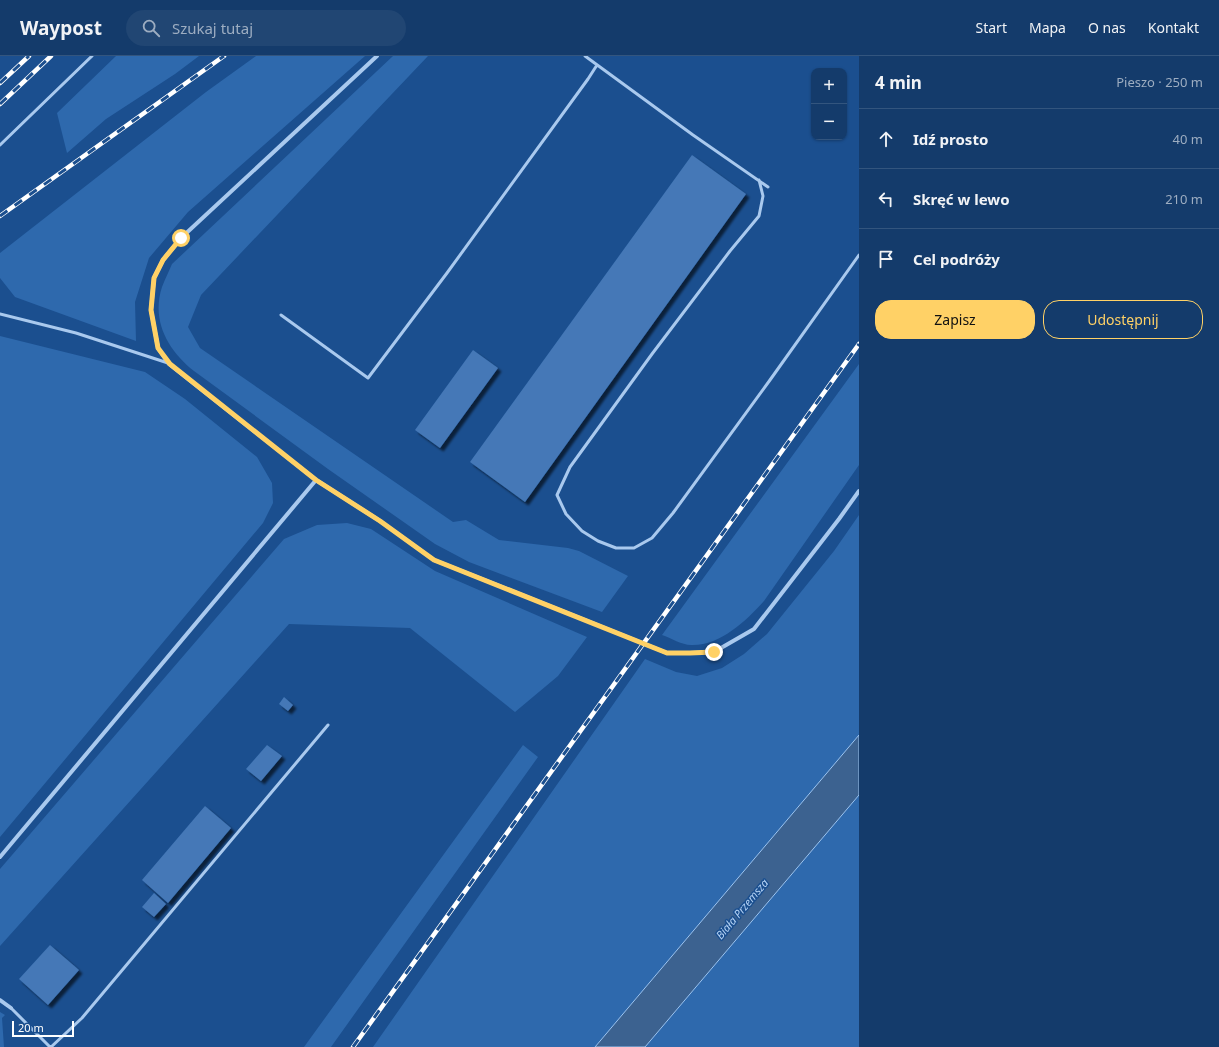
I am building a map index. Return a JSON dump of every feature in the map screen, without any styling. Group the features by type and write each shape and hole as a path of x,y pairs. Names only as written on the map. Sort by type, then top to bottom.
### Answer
{"street":[{"path":"377,56 181,238 163,260 154,278 151,310 158,348 170,364 316,480 380,521 434,560 667,653 714,652 754,629 859,491"},
{"path":"0,857 316,480"},
{"path":"0,1000 11,1008"}],"lane":[{"path":"0,144 92,56"},
{"path":"585,56 693,135 768,187"},
{"path":"281,315 368,378 447,273 597,65"},
{"path":"758,180 763,196 759,216 730,251 570,467 557,495 566,514 582,531 598,541 616,548 634,548 652,538 673,513 859,255"},
{"path":"0,314 76,333 170,364"},
{"path":"11,1008 51,1047 82,1018 328,725"}],"shaded area":[{"path":"116,56 199,56 175,74 106,119 67,153 57,113"},
{"path":"256,56 365,56 188,212 149,258 135,302 136,341 15,297 0,278 0,253 206,92"},
{"path":"393,56 428,56 201,295 188,327 200,348 453,522 466,520 499,540 568,548 579,551 628,576 602,612 469,562 435,544 328,469 194,371 176,354 164,334 160,323 159,300 162,287 172,264"},
{"path":"0,336 145,372 185,399 257,457 272,483 273,503 263,523 0,837"},
{"path":"859,364 859,465 764,601 732,631 712,641 702,644 688,645 662,635"},
{"path":"859,515 859,735 595,1047 373,1047 645,659 676,672 697,676 722,668 744,654 767,634 834,551"},
{"path":"347,523 371,529 435,571 587,637 558,676 515,712 410,628 289,624 0,946 0,869 284,539 317,525"},
{"path":"523,745 538,757 331,1047 304,1047"},
{"path":"859,795 859,1047 645,1047"},
{"path":"0,1012 5,1015 2,1018 4,1047 0,1047"}],"water":[{"name":"Biała Przemsza","path":"859,735 859,795 645,1047 595,1047"}],"building":[{"path":"692,155 746,194 525,502 470,462"},
{"path":"473,350 498,368 440,448 415,430"},
{"path":"284,697 293,705 288,711 279,704"},
{"path":"267,745 282,756 261,781 246,769"},
{"path":"205,806 231,828 168,903 142,880"},
{"path":"154,893 166,904 154,917 142,907"},
{"path":"50,945 79,970 48,1005 19,979"}],"railway":[{"path":"0,83 29,56"},
{"path":"0,104 51,56"},
{"path":"0,216 224,56"},
{"path":"353,1047 859,344"}],"route":[{"path":"181,238 163,260 154,278 151,310 158,348 170,364 316,480 380,521 434,560 667,653 714,652"}]}
